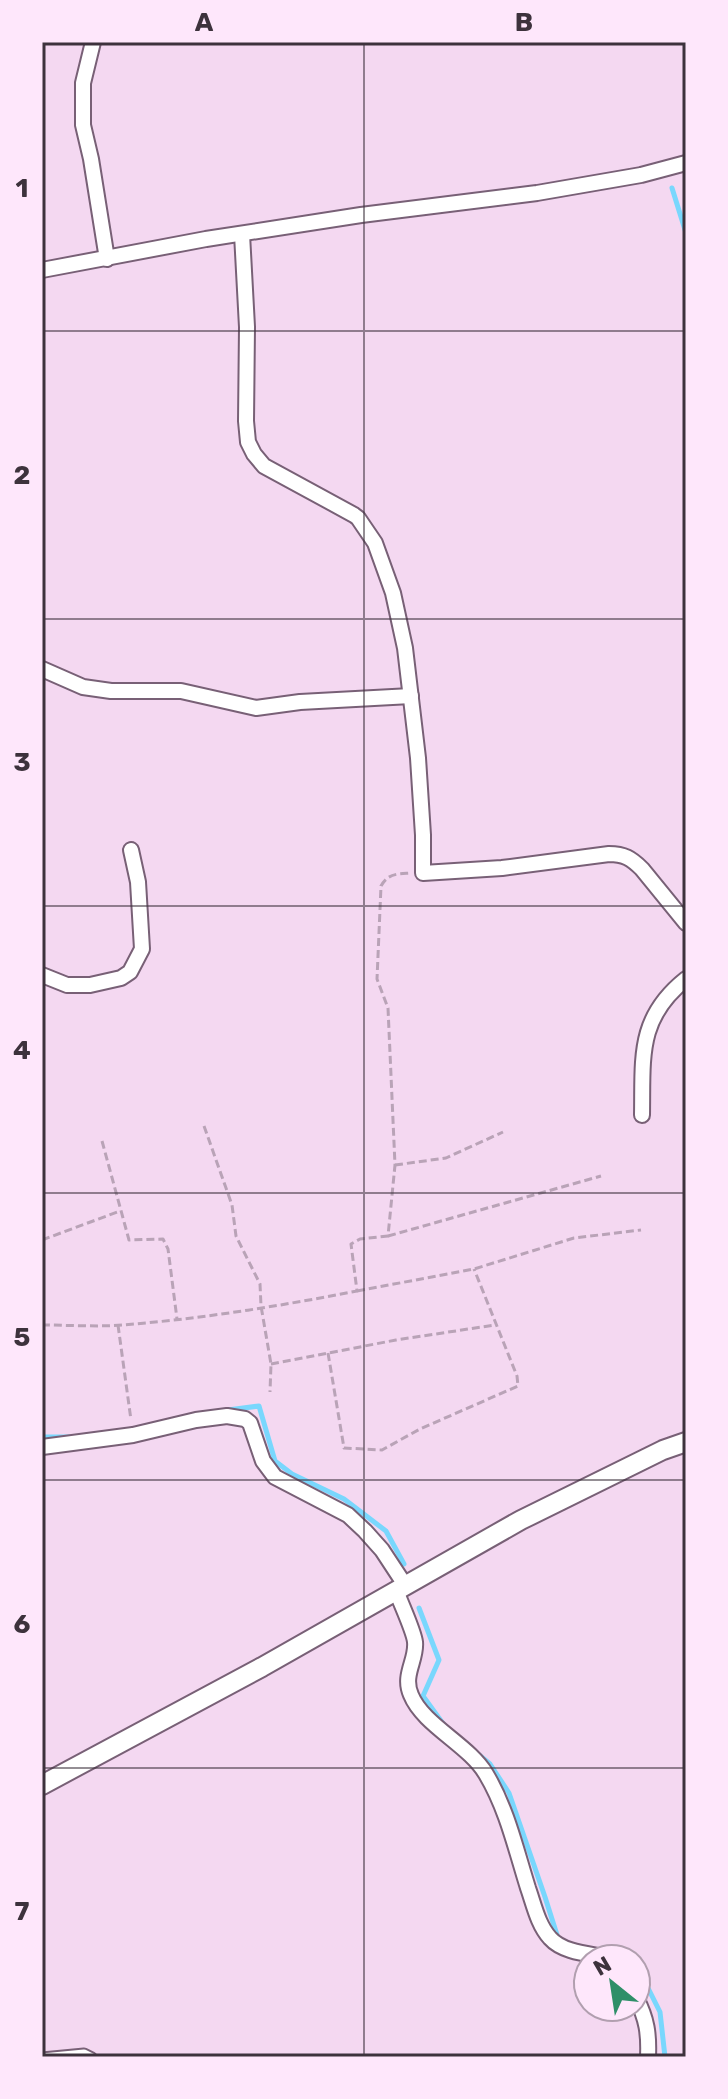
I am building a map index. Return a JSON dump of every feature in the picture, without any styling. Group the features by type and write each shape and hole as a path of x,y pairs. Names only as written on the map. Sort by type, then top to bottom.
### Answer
{"street":[{"path":"93,42 83,83 82,116 107,259"},
{"path":"42,270 206,239 361,215 537,193 641,175 686,163"},
{"path":"242,234 248,442 264,466 358,518 375,543 393,593 405,648 418,758 423,873 502,868 623,854 642,869 686,923"},
{"path":"42,669 83,687 111,691 181,691 256,708 300,702 411,696"},
{"path":"42,975 67,985 90,985 121,978 130,972 142,949 138,882 131,850"},
{"path":"642,1115 644,1048 648,1028 654,1013 671,991 686,979"},
{"path":"42,1447 133,1435 196,1420 227,1416 245,1419 250,1423 263,1461 275,1477 348,1515 365,1531 394,1566 416,1642 407,1680 411,1696 420,1709 469,1752 485,1772 502,1808 540,1923 551,1941 572,1950"},
{"path":"42,1785 262,1667 521,1520 663,1450 686,1442"},
{"path":"646,2023 648,2057"}],"lane":[{"path":"42,2057 84,2053 92,2057"}],"path":[{"path":"388,1236 395,1165 388,1008 377,979 381,886 385,878 394,874 423,873"},
{"path":"204,1126 232,1205 236,1236 260,1284 271,1364 270,1392"},
{"path":"395,1165 446,1158 503,1132"},
{"path":"102,1141 129,1240 163,1239 168,1249 177,1319"},
{"path":"357,1291 351,1244 360,1239 388,1236 601,1176"},
{"path":"42,1240 120,1211"},
{"path":"42,1325 118,1325 294,1303 474,1269 574,1238 641,1230"},
{"path":"328,1353 344,1448 382,1450 420,1429 518,1386 517,1376 474,1269"},
{"path":"118,1325 131,1426"},
{"path":"271,1364 497,1325"}],"waterway":[{"path":"672,188 686,233"},
{"path":"228,1410 259,1406 275,1461 292,1474 344,1499 386,1531 404,1564"},
{"path":"42,1437 69,1437"},
{"path":"419,1608 439,1660 423,1696 444,1725"},
{"path":"479,1755 490,1764 509,1793 558,1938"},
{"path":"652,1996 660,2012 665,2057"}]}
